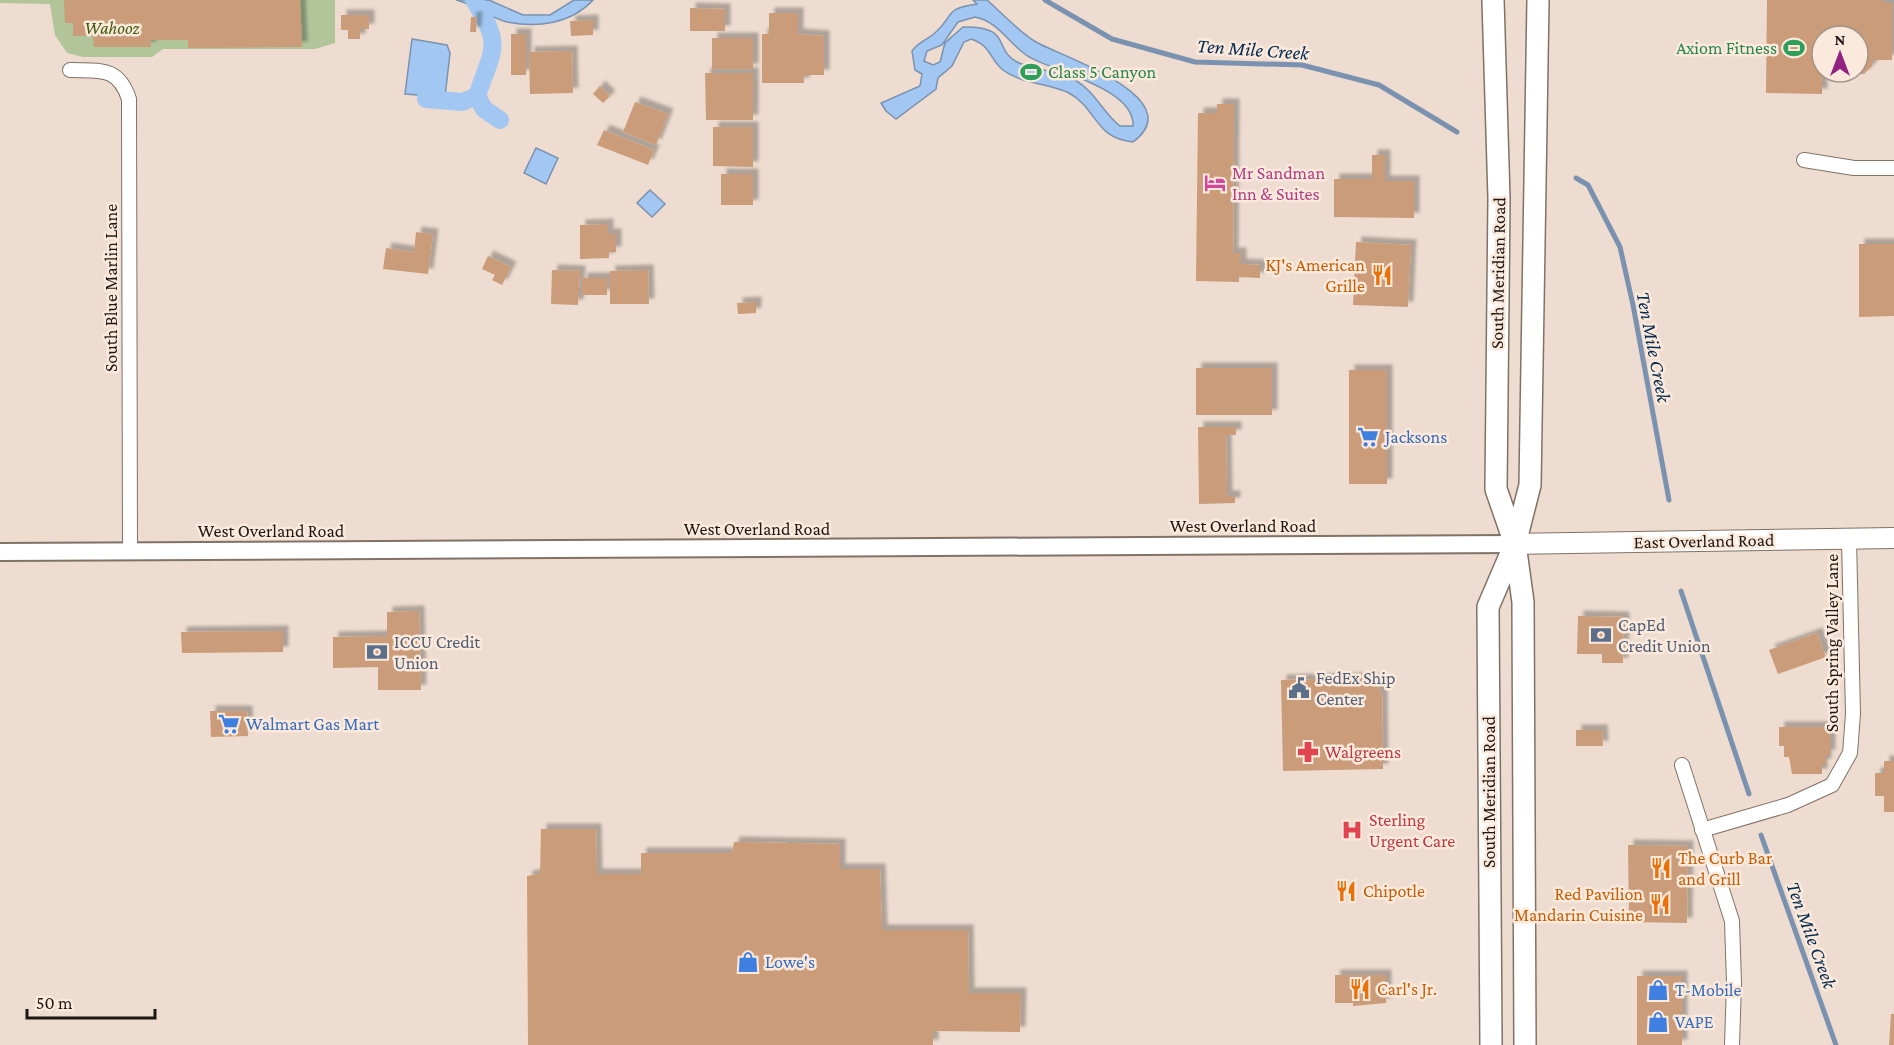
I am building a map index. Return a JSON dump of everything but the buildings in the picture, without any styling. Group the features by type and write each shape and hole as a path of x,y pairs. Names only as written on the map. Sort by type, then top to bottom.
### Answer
{"main road":[{"name":"South Meridian Road","path":"1493,0 1499,198 1496,489 1515,544 1523,602 1525,1045"},
{"name":"South Meridian Road","path":"1491,1045 1488,607 1515,544 1530,485 1538,0"},
{"name":"East Overland Road","path":"1515,544 1894,538"}],"street":[{"name":"South Blue Marlin Lane","path":"70,70 107,71 124,83 129,99 130,551"},
{"path":"1804,160 1854,168 1894,168"},
{"name":"South Spring Valley Lane","path":"1702,830 1788,805 1832,785 1850,753 1853,714 1849,539"},
{"name":"West Overland Road","path":"0,552 1515,544"},
{"path":"1682,765 1732,921 1734,983 1732,1045"}],"green space":[{"name":"Wahooz","path":"0,0 335,0 335,43 315,49 163,49 152,57 83,57 67,53 55,35 50,4 0,3"}],"water":[{"path":"456,0 489,0 523,15 550,15 574,0 593,0 564,19 542,24 518,24 501,20"},
{"name":"Class 5 Canyon","path":"973,0 987,0 1029,38 1116,81 1135,95 1146,110 1147,126 1133,142 1111,135 1103,129 1086,107 1069,93 1010,75 998,66 983,45 971,39 964,42 952,66 938,78 936,89 896,119 886,111 881,103 920,86 922,74 915,70 912,51 935,33 954,11 977,4","holes":["975,17 983,19 1026,55 1107,91 1121,101 1130,112 1133,126 1120,126 1088,90 1075,80 1017,62 1005,51 996,34 989,30 963,27 945,43 940,62 933,65 924,61 927,51 942,45 958,22"]},
{"path":"412,39 447,45 450,53 445,97 405,94"},
{"path":"536,148 558,158 546,184 524,173"},
{"path":"650,190 665,204 652,217 637,203"}],"waterway":[{"path":"428,72 426,99 462,102 477,96 491,57 492,38 474,0"},
{"name":"Ten Mile Creek","path":"1045,0 1112,39 1195,62 1302,65 1379,85 1457,132"},
{"path":"477,96 484,109 500,120"},
{"name":"Ten Mile Creek","path":"1576,178 1588,185 1620,247 1669,500"},
{"name":"Ten Mile Creek","path":"1681,591 1749,794"},
{"name":"Ten Mile Creek","path":"1761,835 1836,1045"}],"place":[{"name":"Axiom Fitness","path":"1794,48"},
{"name":"Class 5 Canyon","path":"1031,72"},
{"name":"Mr Sandman Inn & Suites","path":"1215,183"},
{"name":"KJ's American Grille","path":"1382,275"},
{"name":"Jacksons","path":"1368,437"},
{"name":"CapEd Credit Union","path":"1601,635"},
{"name":"ICCU Credit Union","path":"377,652"},
{"name":"FedEx Ship Center","path":"1299,688"},
{"name":"Walmart Gas Mart","path":"229,724"},
{"name":"Walgreens","path":"1308,752"},
{"name":"Sterling Urgent Care","path":"1352,830"},
{"name":"The Curb Bar and Grill","path":"1661,868"},
{"name":"Chipotle","path":"1346,891"},
{"name":"Red Pavilion Mandarin Cuisine","path":"1660,904"},
{"name":"Lowe's","path":"748,962"},
{"name":"Carl's Jr.","path":"1360,989"},
{"name":"T-Mobile","path":"1658,990"},
{"name":"VAPE","path":"1658,1022"}]}
